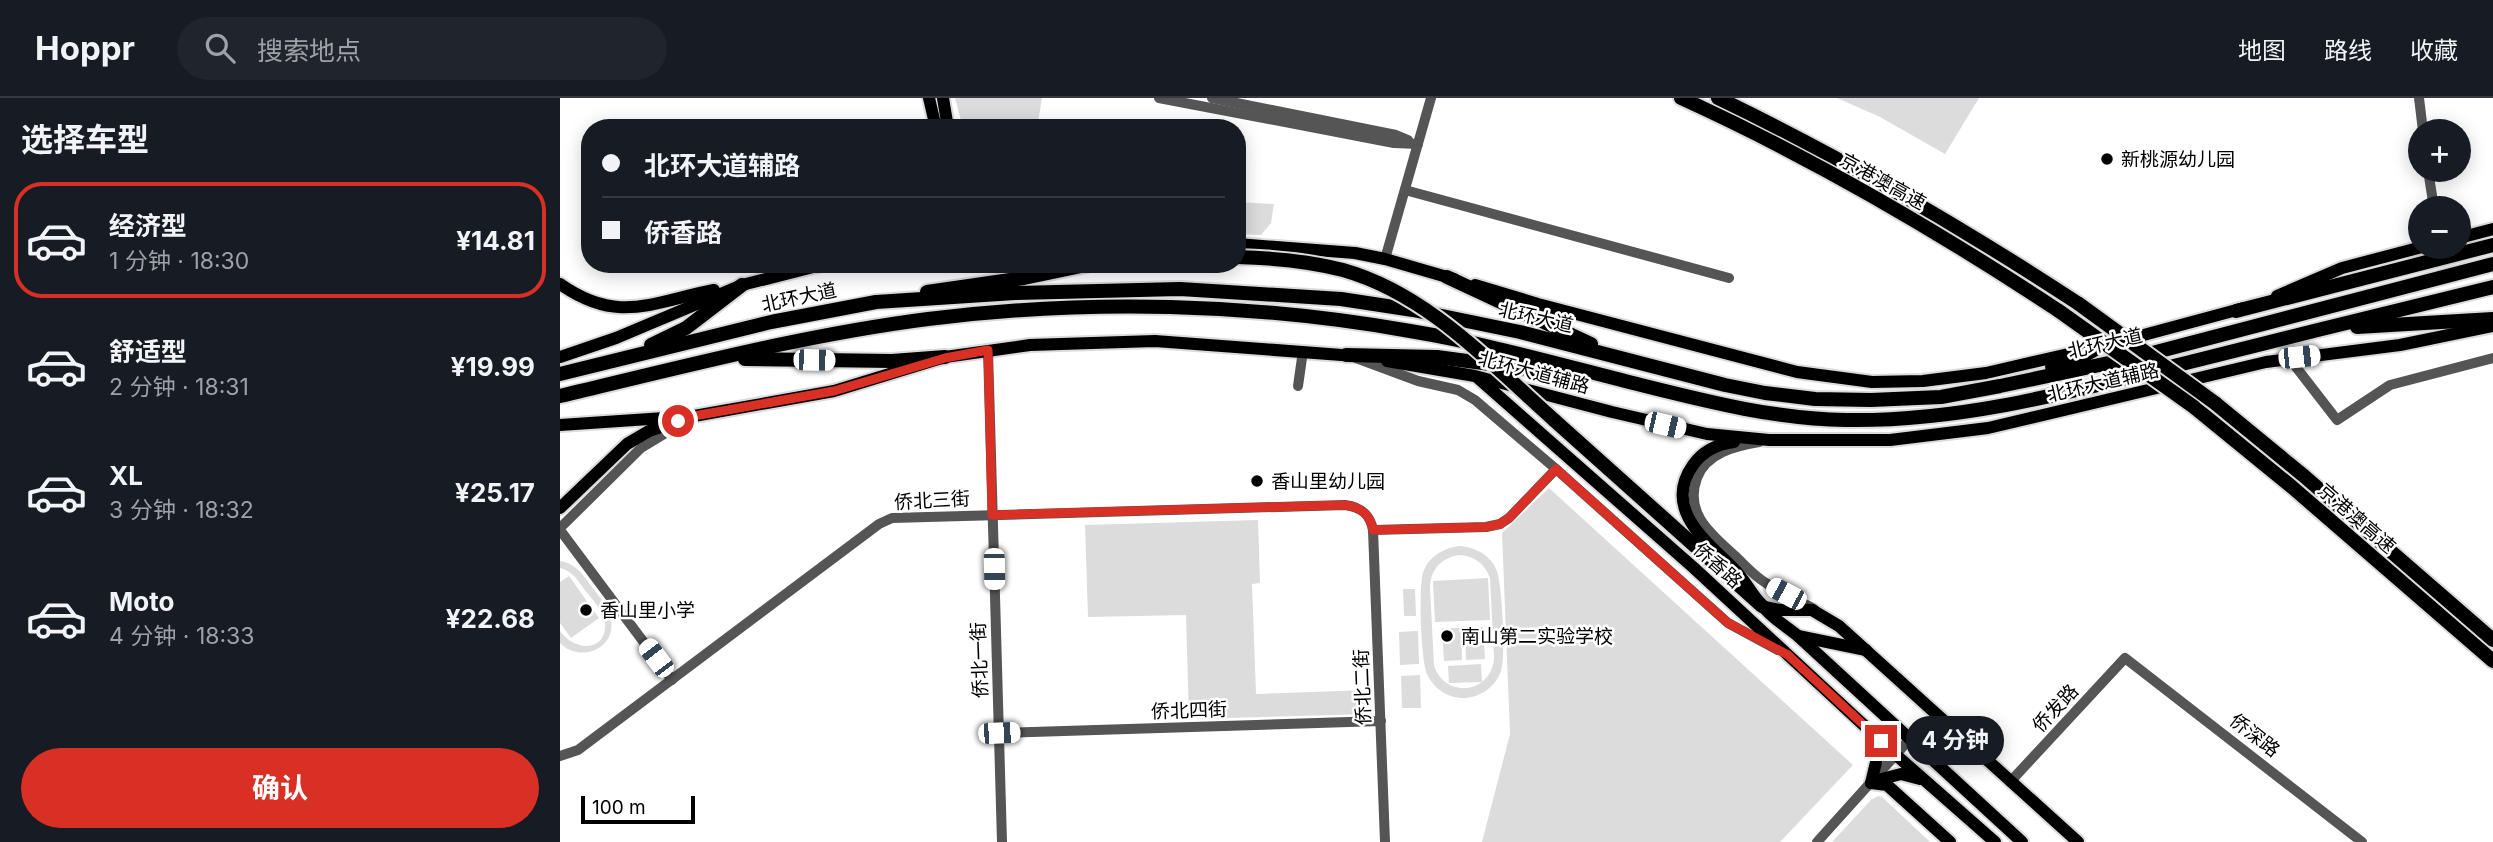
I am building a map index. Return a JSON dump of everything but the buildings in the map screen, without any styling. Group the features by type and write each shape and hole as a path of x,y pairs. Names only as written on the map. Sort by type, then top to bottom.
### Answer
{"highway":[{"name":"京港澳高速","path":"1681,98 1886,203 2059,311 2194,407 2292,487 2493,661"},
{"name":"京港澳高速","path":"1718,98 1892,188 2079,304 2215,403 2304,476 2493,640"},
{"path":"2236,311 2493,245"},
{"path":"1246,258 1305,262 1343,270 1393,290 1442,320 1762,606"},
{"name":"北环大道","path":"560,374 771,322 876,302 1079,290 1143,289 1243,291 1341,299 1413,310 1618,356 1765,393 1815,399 1941,397 2137,356 2493,264"},
{"path":"876,302 951,287 1048,273"},
{"path":"1447,277 1618,356"},
{"path":"590,367 652,345 686,328 742,285"},
{"name":"北环大道","path":"560,396 803,340 928,319 1021,311 1133,307 1246,311 1374,325 1490,346 1752,411 1843,420 1909,418 1954,414 2041,399 2493,286"},
{"path":"2307,332 2493,319"},
{"path":"2000,386 2027,374 2080,358 2099,347"},
{"path":"1346,355 1437,357 1621,380"},
{"path":"702,362 743,359 904,361 945,358"}],"main road":[{"path":"929,98 934,119"},
{"path":"943,98 946,119"},
{"path":"2471,235 2493,229"},
{"name":"北环大道辅路","path":"1246,245 1319,249 1385,259 1538,304 1778,368 1851,381 1896,382 1954,378 2012,368 2099,347 2236,311 2342,268 2408,251"},
{"path":"560,284 594,304 630,309 789,273"},
{"path":"560,357 616,338 742,285"},
{"name":"北环大道辅路","path":"560,425 694,416 834,391 945,358 988,350 1156,341 1346,355 1475,376 1681,429 1728,437 1890,440 1962,432 2046,416 2289,358 2390,346 2493,326"},
{"name":"侨香路","path":"1475,376 1683,559 1995,842"},
{"path":"560,508 637,437 694,416"},
{"path":"1769,439 1731,442 1713,447 1690,468 1684,490 1685,511 1694,529 1735,569 1762,606 2022,842"},
{"path":"1762,606 1780,610 1817,611 1839,626 2067,837 2078,842"},
{"path":"1798,636 1867,650"},
{"path":"1863,724 1875,746 1877,758 1871,783"},
{"path":"1871,783 1901,774 1927,782"},
{"path":"1871,783 1887,785 1950,842"},
{"path":"1958,810 1971,796"}],"street":[{"path":"1159,98 1394,143 1418,144"},
{"path":"1213,98 1396,135 1418,144"},
{"path":"1385,259 1431,98"},
{"path":"2419,98 2422,119"},
{"path":"1405,190 1729,278"},
{"name":"侨北一街","path":"988,350 1002,842"},
{"path":"1298,386 1303,352"},
{"path":"1346,355 1467,395 1556,469 1728,623 1788,655"},
{"path":"2289,358 2336,421 2390,385 2493,358"},
{"path":"672,680 560,529 641,448 694,416"},
{"path":"1769,439 1726,450 1708,461 1695,485 1695,509 1709,532 1760,579 1817,611"},
{"path":"1373,530 1486,527 1500,524 1556,469"},
{"name":"侨北三街","path":"560,756 578,750 886,520 899,517 1345,505 1362,510 1370,519 1373,530"},
{"name":"侨北二街","path":"1373,530 1385,842"},
{"name":"侨发路","path":"2010,782 2125,658"},
{"name":"侨深路","path":"2125,658 2362,842"},
{"name":"侨北四街","path":"999,733 1381,721"},
{"path":"1817,842 1909,740"}],"shaded area":[{"path":"955,98 1042,98 1038,119 961,119"},
{"path":"1837,98 1979,98 1945,154 1880,117"},
{"path":"1246,202 1274,204 1271,223 1261,235 1246,234"},
{"path":"1549,488 1853,765 1780,842 1482,842 1510,734 1502,533"},
{"path":"1258,520 1260,583 1252,584 1256,694 1368,690 1369,714 1189,719 1186,615 1088,617 1085,525"},
{"path":"1454,547 1477,550 1496,568 1502,609 1501,671 1487,690 1465,698 1448,695 1434,684 1425,667 1422,642 1423,573 1434,557","holes":["1459,555 1479,562 1490,578 1494,658 1485,679 1468,688 1448,684 1434,666 1430,587 1432,575 1442,562"]},
{"path":"560,561 580,572 610,615 611,630 608,639 594,650 577,652 560,643 560,631 582,646 597,643 605,631 605,622 599,609 576,579 560,568"},
{"path":"569,576 599,618 571,638 560,623 560,582"},
{"path":"1488,578 1490,620 1435,622 1433,581"},
{"path":"1403,589 1415,589 1416,616 1404,616"},
{"path":"1483,627 1485,659 1466,660 1465,628"},
{"path":"1442,628 1461,628 1462,660 1444,661"},
{"path":"1418,631 1419,664 1400,665 1399,632"},
{"path":"1481,664 1482,682 1449,683 1448,666"},
{"path":"1420,675 1421,708 1402,708 1401,676"},
{"path":"1878,796 1930,842 1832,842 1871,800"}],"place":[{"name":"新桃源幼儿园","path":"2107,159"},
{"name":"香山里幼儿园","path":"1257,481"},
{"name":"香山里小学","path":"586,610"},
{"name":"南山第二实验学校","path":"1447,636"}],"route":[{"path":"678,421 834,391 945,358 988,350 992,515 1345,505 1355,506 1367,514 1373,530 1486,527 1500,524 1509,518 1556,469 1728,623 1788,655 1881,741"}]}
